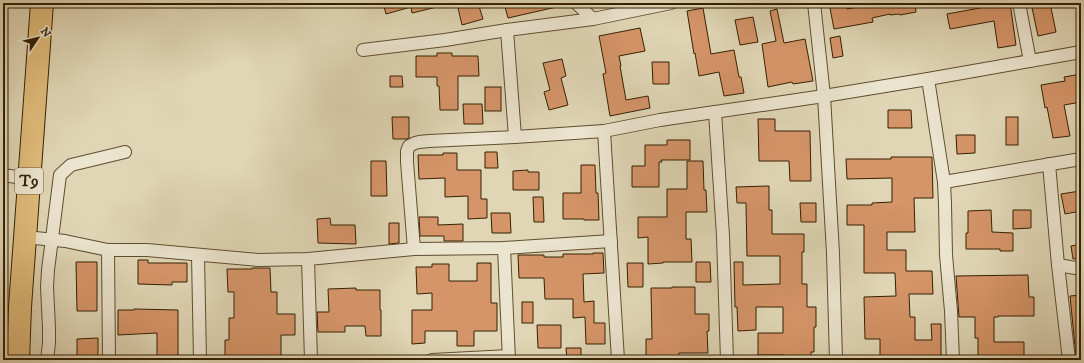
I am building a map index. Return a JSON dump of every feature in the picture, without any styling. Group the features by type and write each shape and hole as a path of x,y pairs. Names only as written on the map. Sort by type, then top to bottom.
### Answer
{"highway":[{"name":"T9","path":"18,360 20,307 42,3"}],"street":[{"path":"569,22 576,3 593,19"},
{"path":"363,50 593,19 671,3"},
{"path":"814,3 824,96 833,253 836,360"},
{"path":"1020,3 1030,61"},
{"path":"506,30 515,137"},
{"path":"414,249 407,151 409,146 414,143 604,131 660,120 824,96 1081,52"},
{"path":"928,79 944,182 946,255 951,311 953,360"},
{"path":"715,112 723,236 727,360"},
{"path":"604,131 618,360"},
{"path":"47,360 49,328 47,287 60,175 71,165 126,152"},
{"path":"944,182 1081,159"},
{"path":"1049,164 1058,265 1069,360"},
{"path":"3,175 30,179"},
{"path":"25,236 65,241 108,250 147,250 258,260 308,259 414,249 504,248 611,241"},
{"path":"432,360 509,358 504,248"},
{"path":"108,250 109,360"},
{"path":"198,255 200,360"},
{"path":"308,259 311,360"},
{"path":"1058,265 1081,269"}],"building":[{"path":"383,3 441,3 441,6 412,13 411,7 386,14"},
{"path":"478,3 483,19 462,25 458,8"},
{"path":"504,3 561,3 561,6 508,18"},
{"path":"829,3 845,3 847,9 874,4 873,3 915,3 916,12 900,15 890,14 872,18 873,22 834,29"},
{"path":"1010,3 1016,45 998,48 994,21 950,29 947,14"},
{"path":"1031,3 1050,3 1056,32 1038,36"},
{"path":"703,8 711,54 734,50 739,77 741,77 744,93 724,96 719,72 699,76 687,11"},
{"path":"777,9 784,43 805,39 813,81 793,84 792,82 768,87 762,44 776,41 770,11"},
{"path":"753,17 758,42 740,45 735,20"},
{"path":"640,28 645,51 619,56 620,66 626,100 648,96 650,108 610,116 603,74 606,73 599,36"},
{"path":"840,36 843,56 833,58 830,38"},
{"path":"437,53 452,53 452,56 478,56 479,76 458,76 458,110 440,110 437,77 416,77 416,56 437,56"},
{"path":"562,59 566,76 561,78 568,105 549,110 544,92 550,90 543,63"},
{"path":"652,62 669,62 669,84 653,84"},
{"path":"1081,74 1081,102 1064,105 1070,136 1053,138 1041,85 1065,81 1064,77"},
{"path":"390,76 402,76 403,87 390,87"},
{"path":"485,87 501,87 501,111 485,111"},
{"path":"463,104 482,104 483,124 464,124"},
{"path":"888,110 911,110 912,128 888,128"},
{"path":"392,117 409,117 409,138 393,139"},
{"path":"1006,117 1018,117 1018,145 1006,145"},
{"path":"758,119 775,119 775,131 810,131 811,181 790,181 789,161 759,161"},
{"path":"956,135 975,135 975,153 957,154"},
{"path":"667,140 690,140 690,160 661,160 662,162 659,162 659,187 632,187 632,166 645,166 645,145 667,145"},
{"path":"485,152 497,152 498,168 485,168"},
{"path":"443,153 457,153 457,170 481,170 481,199 487,199 487,218 468,219 468,196 445,197 445,178 419,179 418,155 443,155"},
{"path":"891,157 932,157 933,198 914,198 915,232 887,232 887,250 906,250 906,271 932,271 933,294 909,294 910,317 915,317 915,340 932,340 931,324 941,324 941,360 880,360 880,339 865,339 864,297 896,296 895,273 864,273 864,225 847,225 847,205 872,205 872,203 892,202 892,178 847,179 846,159 891,159"},
{"path":"371,161 386,161 387,196 371,196"},
{"path":"687,161 703,161 704,190 706,190 707,212 686,212 686,239 691,239 692,262 663,262 648,264 648,237 638,238 638,217 667,217 667,189 687,189"},
{"path":"581,165 595,165 599,220 563,219 563,193 581,193"},
{"path":"528,170 528,172 539,172 539,190 513,190 513,171"},
{"path":"769,186 769,210 772,210 772,234 804,234 804,252 802,252 802,284 807,284 807,307 816,307 814,352 811,352 811,360 784,360 784,355 758,355 758,333 783,333 783,307 756,307 756,330 738,331 737,307 735,307 734,262 743,262 743,285 780,284 780,256 747,256 746,203 737,203 736,187"},
{"path":"1080,191 1081,211 1065,214 1061,194"},
{"path":"533,197 543,197 544,222 534,222"},
{"path":"800,203 816,203 816,222 801,222"},
{"path":"991,210 992,232 1013,233 1013,251 1000,251 1000,249 966,249 968,211"},
{"path":"1013,210 1031,210 1031,228 1013,229"},
{"path":"491,213 510,213 511,233 492,233"},
{"path":"419,217 438,217 438,225 463,224 463,241 444,241 444,236 420,236"},
{"path":"330,218 331,225 355,225 356,244 318,243 317,219"},
{"path":"389,223 399,223 399,243 389,244"},
{"path":"1081,244 1081,258 1073,259 1071,246"},
{"path":"603,253 604,273 583,274 584,302 594,301 594,323 605,323 605,344 586,344 585,317 573,318 573,299 545,299 544,278 519,278 518,255 563,257 563,254"},
{"path":"138,260 148,260 148,263 187,263 187,282 172,282 172,285 138,284"},
{"path":"76,262 97,262 97,311 77,311"},
{"path":"696,262 710,262 711,282 696,282"},
{"path":"477,263 491,263 491,303 497,303 497,331 474,331 474,346 457,346 457,331 425,331 425,343 412,344 412,310 432,310 432,293 417,294 416,267 432,267 432,264 449,264 449,281 477,281"},
{"path":"627,263 643,263 643,287 628,287"},
{"path":"270,268 271,292 277,292 277,314 295,314 295,335 281,335 281,358 225,359 225,340 229,340 229,318 234,318 234,292 228,292 227,269"},
{"path":"1028,275 1029,297 1034,297 1034,316 994,317 994,342 1024,342 1024,360 978,360 978,338 975,338 975,317 959,317 956,276"},
{"path":"695,287 695,314 709,314 709,331 707,331 708,353 679,353 679,357 646,358 646,339 652,339 651,288"},
{"path":"356,288 356,290 380,290 381,336 366,336 365,326 345,326 345,332 318,332 317,312 329,312 328,289"},
{"path":"1081,295 1081,356 1076,356 1070,296"},
{"path":"522,302 533,302 533,323 522,323"},
{"path":"118,310 178,310 178,356 157,356 157,333 118,335"},
{"path":"537,325 561,325 561,348 538,348"},
{"path":"98,338 98,360 77,360 77,339"},
{"path":"566,348 581,348 581,360 567,360"}]}
